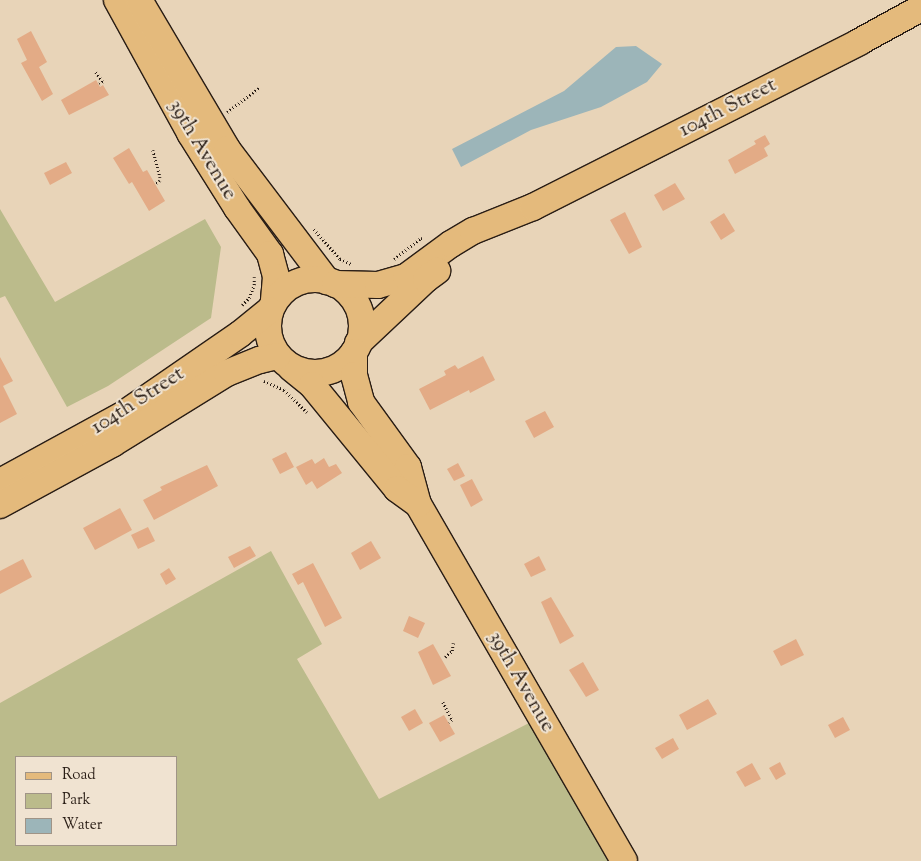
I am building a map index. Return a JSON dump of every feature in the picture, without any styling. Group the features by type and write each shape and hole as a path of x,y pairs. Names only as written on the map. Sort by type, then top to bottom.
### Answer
{"main road":[{"name":"39th Avenue","path":"117,0 201,127 250,182 331,282"},
{"name":"39th Avenue","path":"139,0 201,127 237,208 270,254 276,277 272,306"},
{"name":"104th Street","path":"331,282 378,285 406,277 458,240 533,207 859,42 921,8"},
{"name":"104th Street","path":"356,348 426,279 533,207"},
{"path":"312,279 331,282 347,292 356,303 361,316 362,330 356,348 336,367 314,373 298,370 282,359 270,342 268,326 272,306 284,290 297,282 312,279"},
{"name":"104th Street","path":"0,482 124,414 240,334 272,306"},
{"name":"39th Avenue","path":"356,348 354,375 361,402 408,467 418,504 624,861"},
{"name":"39th Avenue","path":"282,359 312,386 397,489 418,504"},
{"name":"104th Street","path":"0,505 112,444 227,373 260,360 282,359"}],"path":[{"path":"96,72 103,82 98,84"},
{"path":"201,127 225,114 259,88"},
{"path":"153,150 160,177 160,181 155,184"},
{"path":"309,222 340,259 355,266"},
{"path":"391,262 421,238"},
{"path":"242,305 249,298 254,285 254,269"},
{"path":"261,380 268,381 284,390 310,415"},
{"path":"444,657 452,651 453,643"},
{"path":"443,702 452,720 449,723"}],"green space":[{"path":"0,209 55,302 205,219 221,247 211,318 108,386 67,407 5,296 0,298"},
{"path":"271,551 322,644 297,659 379,799 531,722 624,861 0,861 0,703"}],"water":[{"path":"636,46 662,64 647,82 601,107 531,130 461,167 452,149 564,91 616,47"}],"building":[{"path":"31,31 47,62 39,67 53,94 42,101 21,63 27,60 17,39"},
{"path":"96,80 100,87 103,85 109,95 69,115 61,100"},
{"path":"765,135 770,144 764,148 768,156 735,174 728,160 756,144 754,141"},
{"path":"129,148 143,172 147,170 165,201 149,211 132,182 129,184 113,158"},
{"path":"66,162 72,173 50,185 44,173"},
{"path":"675,183 685,199 663,211 654,195"},
{"path":"625,212 642,247 629,254 610,220"},
{"path":"724,213 735,231 721,240 710,222"},
{"path":"483,356 495,380 470,393 469,390 430,410 419,389 446,375 444,371 455,365 458,369"},
{"path":"0,357 13,381 3,386 17,414 0,423"},
{"path":"545,411 554,427 534,438 525,421"},
{"path":"286,452 294,467 280,474 272,459"},
{"path":"324,458 329,467 336,464 342,473 317,489 312,481 306,485 296,467 312,459 315,464"},
{"path":"458,463 465,476 454,481 447,469"},
{"path":"207,465 218,486 154,520 143,500 162,490 160,487"},
{"path":"472,479 483,500 471,507 460,485"},
{"path":"120,508 132,530 95,550 83,528"},
{"path":"148,527 155,541 138,549 131,535"},
{"path":"371,541 381,558 360,570 351,553"},
{"path":"250,546 256,556 234,568 228,557"},
{"path":"539,556 546,570 531,577 524,564"},
{"path":"23,559 32,577 0,594 0,571"},
{"path":"313,563 342,618 325,627 303,582 298,585 292,574"},
{"path":"169,568 176,579 166,585 160,574"},
{"path":"551,597 574,636 560,644 541,602"},
{"path":"409,616 425,623 418,638 403,631"},
{"path":"796,639 804,655 781,666 773,651"},
{"path":"433,644 451,676 433,685 418,652"},
{"path":"583,662 599,690 586,697 569,670"},
{"path":"708,699 717,714 687,730 679,715"},
{"path":"415,709 423,723 409,731 401,717"},
{"path":"444,715 455,734 440,742 429,723"},
{"path":"843,717 850,730 835,738 828,725"},
{"path":"673,738 679,749 662,759 655,748"},
{"path":"780,762 786,774 776,780 769,768"},
{"path":"752,763 761,779 745,787 736,772"}]}
